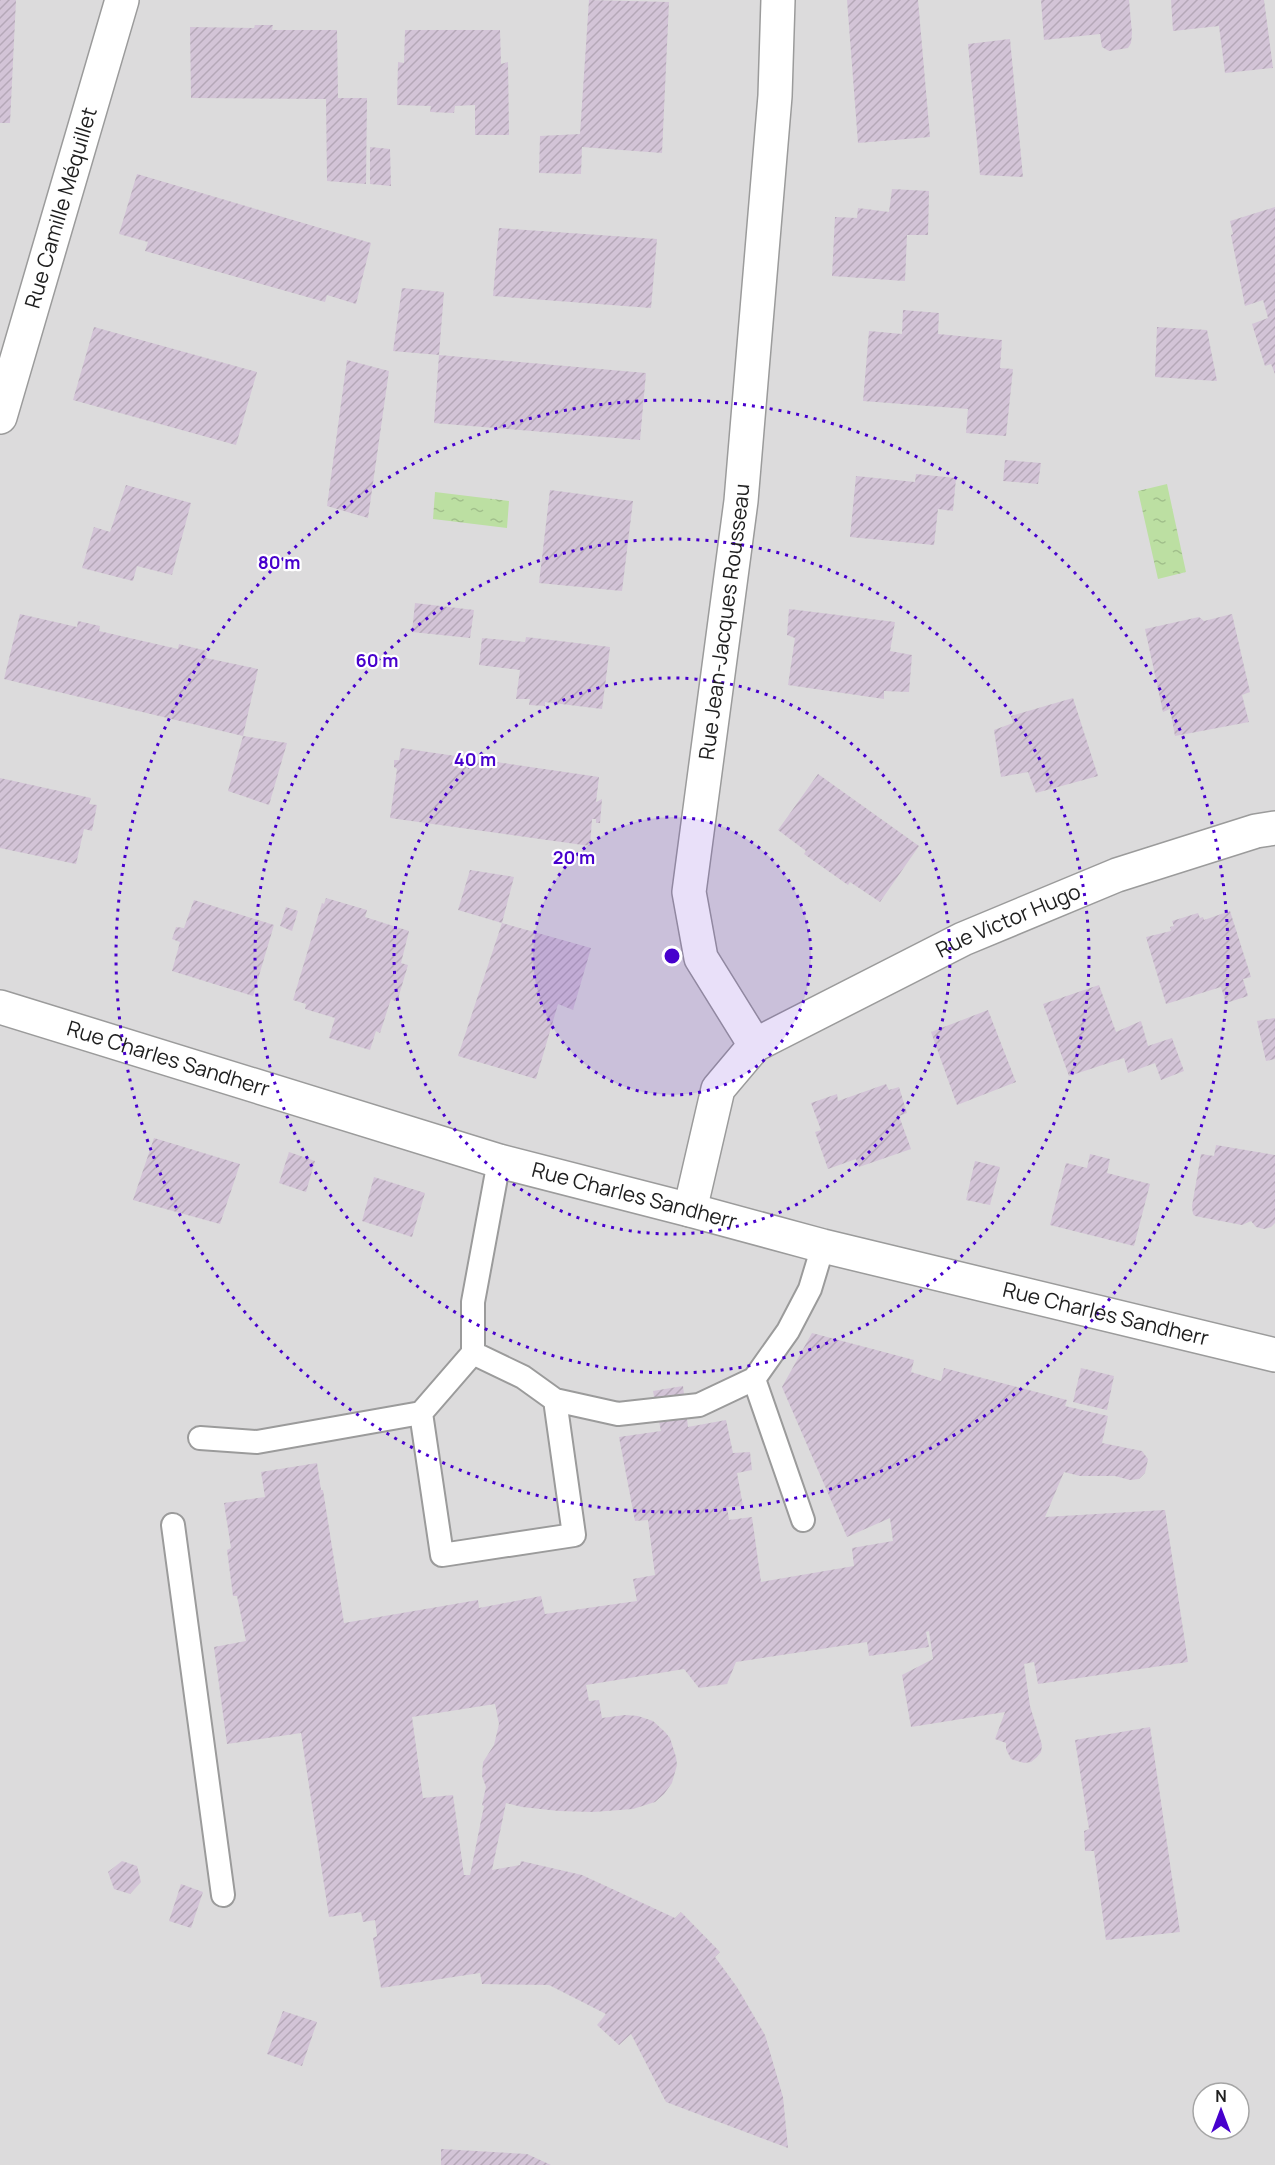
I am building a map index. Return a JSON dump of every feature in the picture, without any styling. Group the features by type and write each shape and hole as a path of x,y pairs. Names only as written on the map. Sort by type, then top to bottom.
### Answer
{"street":[{"name":"Rue Camille Méquillet","path":"0,417 122,0"},
{"name":"Rue Jean-Jacques Rousseau","path":"755,1045 701,958 689,892 741,501 775,96 778,0"},
{"name":"Rue Victor Hugo","path":"755,1045 963,939 1117,875 1256,831 1275,828"},
{"name":"Rue Charles Sandherr","path":"0,1007 499,1161 822,1246 1275,1355"},
{"path":"690,1210 718,1089 755,1045"}],"lane":[{"path":"200,1438 257,1442 421,1413 473,1353 473,1302 499,1161"},
{"path":"473,1353 524,1377 555,1400 618,1414 699,1405 754,1379 788,1331 810,1289 822,1246"},
{"path":"754,1379 803,1521"},
{"path":"421,1413 442,1554 574,1535 555,1400"},
{"path":"173,1525 223,1896"}],"shaded area":[{"path":"0,0 1275,0 1275,2165 0,2165"}],"water":[{"path":"1167,484 1186,572 1158,579 1138,491"},
{"path":"435,492 509,501 507,528 433,519"}],"building":[{"path":"0,0 16,0 10,123 0,123"},
{"path":"589,0 669,2 662,153 582,147 581,174 539,173 540,136 580,134"},
{"path":"847,0 918,0 930,137 858,143"},
{"path":"1041,0 1129,0 1131,43 1128,48 1109,51 1102,47 1100,34 1044,40"},
{"path":"1171,0 1264,0 1273,68 1225,73 1219,26 1173,31"},
{"path":"255,25 273,25 272,30 337,30 338,98 367,98 366,184 327,181 326,99 191,98 190,27 254,28"},
{"path":"405,30 500,30 501,64 508,62 509,135 475,135 475,105 455,106 454,113 430,112 431,106 397,105 398,62 404,63"},
{"path":"1010,39 1023,177 980,175 968,44"},
{"path":"370,147 390,149 391,186 370,184"},
{"path":"137,174 371,243 356,304 327,295 325,302 145,251 148,242 119,234"},
{"path":"892,189 929,191 928,235 907,235 905,281 832,276 835,217 857,218 858,208 889,212"},
{"path":"1275,207 1275,374 1271,364 1265,366 1252,324 1268,318 1263,300 1245,306 1230,221"},
{"path":"499,228 657,239 651,308 493,296"},
{"path":"402,288 444,292 439,355 393,351"},
{"path":"903,310 939,313 938,334 1002,340 1000,368 1013,369 1006,436 966,433 968,409 863,401 869,331 902,334"},
{"path":"94,327 257,372 236,445 73,400"},
{"path":"1157,327 1207,330 1217,381 1155,377"},
{"path":"439,355 646,373 640,440 434,423"},
{"path":"347,360 389,371 368,518 327,506"},
{"path":"1005,460 1041,463 1038,484 1003,481"},
{"path":"916,474 956,478 953,511 938,509 934,545 850,537 856,476 915,482"},
{"path":"126,485 191,503 172,575 137,566 133,581 82,568 94,527 110,532"},
{"path":"550,490 633,501 622,591 539,583"},
{"path":"415,603 474,610 470,638 412,632"},
{"path":"789,609 895,622 890,651 912,655 909,692 884,691 884,699 788,685 795,638 787,635"},
{"path":"20,614 77,627 78,621 100,626 99,631 178,649 179,644 207,651 206,658 258,669 243,736 4,679"},
{"path":"1232,614 1250,692 1242,695 1249,722 1175,736 1170,709 1163,712 1145,629 1199,617 1204,621"},
{"path":"526,637 610,647 602,709 545,702 545,706 529,705 530,699 516,699 520,670 479,665 482,638 525,642"},
{"path":"1073,698 1098,776 1036,793 1028,772 1001,777 994,730 1013,723 1011,716"},
{"path":"243,736 287,743 269,805 228,791"},
{"path":"401,748 599,777 596,802 602,799 600,823 592,819 590,846 390,818 397,769 394,767 394,760 399,760"},
{"path":"818,774 919,846 880,902 850,882 848,885 804,854 806,851 778,830"},
{"path":"0,778 91,798 89,804 97,805 92,831 84,829 76,864 0,848"},
{"path":"470,870 514,877 502,923 458,910"},
{"path":"326,898 367,910 365,917 409,931 401,963 408,965 397,1002 391,999 380,1033 376,1031 370,1050 329,1038 335,1018 305,1009 306,1004 293,1000 322,903 324,904"},
{"path":"194,900 274,925 253,996 172,971 180,942 172,939 176,927 184,928"},
{"path":"286,907 298,911 292,931 280,926"},
{"path":"1230,911 1251,977 1243,979 1248,996 1226,1003 1221,987 1166,1004 1146,937 1171,931 1170,927 1174,926 1172,921 1198,913 1204,920"},
{"path":"502,923 591,948 573,1010 558,1004 536,1079 458,1056"},
{"path":"1099,985 1116,1032 1141,1021 1148,1046 1172,1038 1184,1071 1161,1080 1155,1063 1128,1073 1124,1058 1069,1076 1043,1004"},
{"path":"988,1010 1016,1082 957,1105 931,1032"},
{"path":"1275,1018 1275,1059 1266,1061 1257,1021"},
{"path":"886,1084 889,1090 899,1087 907,1113 899,1116 911,1149 859,1167 856,1159 828,1169 815,1132 821,1130 811,1103 837,1094 838,1101"},
{"path":"154,1138 240,1164 220,1224 133,1200"},
{"path":"1216,1145 1275,1155 1275,1223 1271,1227 1264,1229 1256,1227 1251,1221 1242,1225 1193,1214 1192,1206 1201,1154 1214,1156"},
{"path":"289,1152 315,1161 306,1192 279,1183"},
{"path":"1090,1154 1110,1159 1107,1173 1150,1184 1134,1246 1050,1225 1066,1163 1087,1168"},
{"path":"975,1161 1000,1167 990,1205 966,1200"},
{"path":"374,1177 425,1193 412,1237 362,1221"},
{"path":"812,1333 914,1360 911,1372 941,1381 944,1368 1067,1400 1065,1406 1108,1416 1102,1443 1142,1451 1148,1459 1145,1473 1139,1479 1130,1480 1115,1476 1080,1476 1064,1472 1045,1517 1165,1510 1188,1662 1038,1684 1034,1662 1024,1664 1030,1706 1042,1745 1037,1757 1031,1762 1024,1763 1011,1759 1006,1743 995,1739 1005,1712 911,1727 902,1675 933,1659 929,1631 926,1632 929,1647 869,1656 867,1642 736,1662 727,1684 699,1688 684,1669 586,1685 589,1701 599,1700 602,1718 638,1716 653,1721 665,1732 670,1738 676,1757 677,1765 672,1783 655,1802 633,1809 593,1812 559,1811 506,1803 492,1870 520,1865 521,1861 582,1875 675,1918 681,1912 720,1952 715,1957 737,1987 765,2035 783,2097 788,2148 666,2102 631,2034 619,2045 597,2025 606,2014 549,1985 482,1984 480,1973 381,1988 373,1938 377,1936 375,1920 363,1922 361,1912 329,1917 301,1733 227,1744 214,1647 246,1641 237,1596 233,1596 227,1550 231,1548 224,1503 265,1497 261,1472 317,1463 344,1623 478,1600 479,1608 541,1596 545,1614 637,1601 633,1579 655,1575 648,1520 635,1521 619,1437 661,1431 653,1391 683,1386 688,1427 726,1420 733,1453 750,1452 752,1470 737,1473 743,1506 727,1507 729,1520 752,1517 761,1582 854,1566 852,1548 893,1541 890,1518 847,1537 782,1387","holes":["495,1704 499,1724 494,1745 483,1762 482,1776 486,1787 482,1805 484,1806 470,1875 464,1875 453,1795 423,1798 412,1717"]},
{"path":"1081,1368 1114,1376 1107,1410 1073,1402"},
{"path":"1150,1727 1180,1932 1106,1940 1094,1851 1085,1851 1084,1831 1089,1829 1075,1740"},
{"path":"122,1861 137,1866 141,1882 130,1894 114,1889 108,1872"},
{"path":"181,1884 203,1892 191,1928 169,1921"},
{"path":"283,2011 317,2022 302,2066 267,2054"},
{"path":"441,2149 527,2154 551,2165 441,2165"}]}
